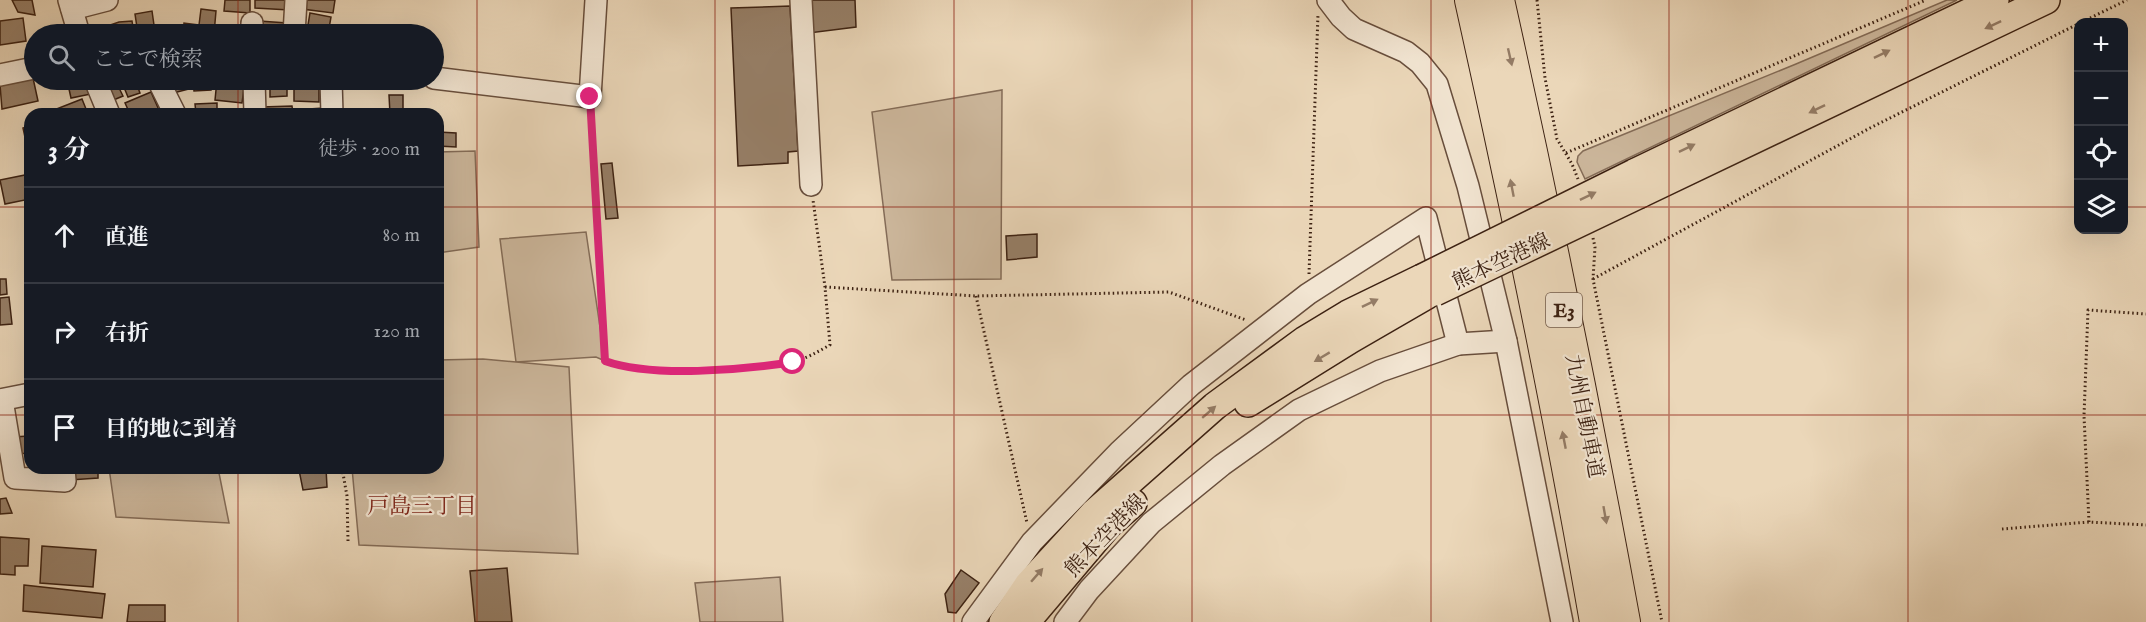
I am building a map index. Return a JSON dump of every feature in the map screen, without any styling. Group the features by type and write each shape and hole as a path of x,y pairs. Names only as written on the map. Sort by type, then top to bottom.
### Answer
{"highway":[{"name":"九州自動車道","path":"1471,0 1510,173 1564,440 1596,622"},
{"name":"九州自動車道","path":"1498,0 1540,191 1624,622"}],"main road":[{"name":"熊本空港線","path":"1003,622 1028,585 1095,512 1215,406 1305,340 1348,314 1424,287 1637,184 1995,0"},
{"name":"熊本空港線","path":"1637,184 2046,0"},
{"name":"熊本空港線","path":"1026,622 1108,525 1196,446 1258,396 1424,287"}],"street":[{"path":"77,24 71,4 107,0"},
{"path":"295,24 296,0"},
{"path":"444,79 590,97 596,0"},
{"path":"801,0 811,185"},
{"path":"1325,4 1354,29 1407,52 1420,63 1437,84 1468,186 1506,341 1562,622"},
{"path":"0,75 24,70"},
{"path":"100,90 107,108"},
{"path":"163,90 172,108"},
{"path":"254,90 255,108"},
{"path":"331,90 332,108"},
{"path":"973,622 1032,542 1119,452 1191,385 1308,294 1426,218 1458,344"},
{"path":"1065,622 1089,590 1151,523 1222,465 1299,410 1380,371 1458,344 1506,341"},
{"path":"24,395 1,400 15,478 65,481 64,474"}],"path":[{"path":"1537,0 1547,88 1557,140 1580,182"},
{"path":"1566,153 1926,0"},
{"path":"2090,18 2127,0"},
{"path":"1308,294 1317,16 1325,4"},
{"path":"1593,279 1870,128 2074,26"},
{"path":"590,97 605,361 630,368 761,367 802,359 830,345 825,287 811,185"},
{"path":"1593,236 1595,247 1593,279 1662,622"},
{"path":"825,287 976,296 1169,292 1264,327"},
{"path":"976,296 1032,542"},
{"path":"2089,522 2084,416 2088,310 2146,314"},
{"path":"343,474 347,496 348,541"},
{"path":"2002,529 2089,522 2146,525"}],"shaded area":[{"path":"1947,0 1957,0 1585,179 1577,162 1578,156 1583,151"},
{"path":"1002,90 1001,279 892,280 872,112"},
{"path":"475,151 479,247 444,252 444,152"},
{"path":"586,232 605,361 596,357 516,362 500,239"},
{"path":"483,359 569,367 578,554 359,545 353,474 444,474 444,360"},
{"path":"110,474 219,474 229,523 116,517"},
{"path":"780,577 783,622 700,622 695,583"}],"building":[{"path":"12,0 32,0 35,15 18,12"},
{"path":"225,0 250,0 250,13 224,11"},
{"path":"255,0 289,0 289,10 255,8"},
{"path":"303,0 335,0 333,13 302,9"},
{"path":"809,0 855,0 856,27 809,33"},
{"path":"790,6 798,151 788,152 788,163 738,166 731,8"},
{"path":"201,9 216,11 215,24 199,24"},
{"path":"152,11 154,24 136,24 135,14"},
{"path":"310,13 331,17 330,24 308,24"},
{"path":"23,18 24,41 0,45 0,21"},
{"path":"132,21 132,24 113,24"},
{"path":"259,21 287,23 287,24 258,24"},
{"path":"24,80 24,90 36,90 38,101 2,109 0,85"},
{"path":"69,90 90,90 91,94 71,98"},
{"path":"106,90 120,90 123,96 111,101"},
{"path":"125,90 139,90 140,93 128,97"},
{"path":"168,90 185,90 169,94"},
{"path":"216,90 244,90 242,103 215,100"},
{"path":"270,90 287,90 287,96 270,97"},
{"path":"294,90 319,90 319,102 294,101"},
{"path":"151,92 158,108 127,108 125,103"},
{"path":"389,95 403,95 403,108 390,108"},
{"path":"82,99 86,108 59,108"},
{"path":"217,103 217,108 195,108 195,104"},
{"path":"292,106 292,108 262,108"},
{"path":"444,132 456,133 456,147 444,146"},
{"path":"612,163 618,218 606,219 601,164"},
{"path":"24,175 24,200 5,204 0,180"},
{"path":"1037,234 1037,257 1007,260 1006,236"},
{"path":"0,279 6,279 7,294 0,295"},
{"path":"9,297 12,324 0,325 0,298"},
{"path":"24,436 24,453 16,454 14,437"},
{"path":"70,474 98,474 98,478 70,480"},
{"path":"300,474 326,474 327,487 303,490"},
{"path":"6,498 12,513 0,514 0,499"},
{"path":"0,537 29,539 28,566 15,566 15,575 0,574"},
{"path":"42,546 96,550 93,587 40,583"},
{"path":"507,568 512,622 475,622 470,571"},
{"path":"961,570 979,583 956,613 948,612 945,594"},
{"path":"24,585 105,594 102,618 23,611"},
{"path":"129,605 165,605 165,622 127,622"}],"district":[{"name":"戸島三丁目","path":"422,505"}],"route":[{"path":"590,97 605,361 630,368 670,370 761,367 793,362"}]}
